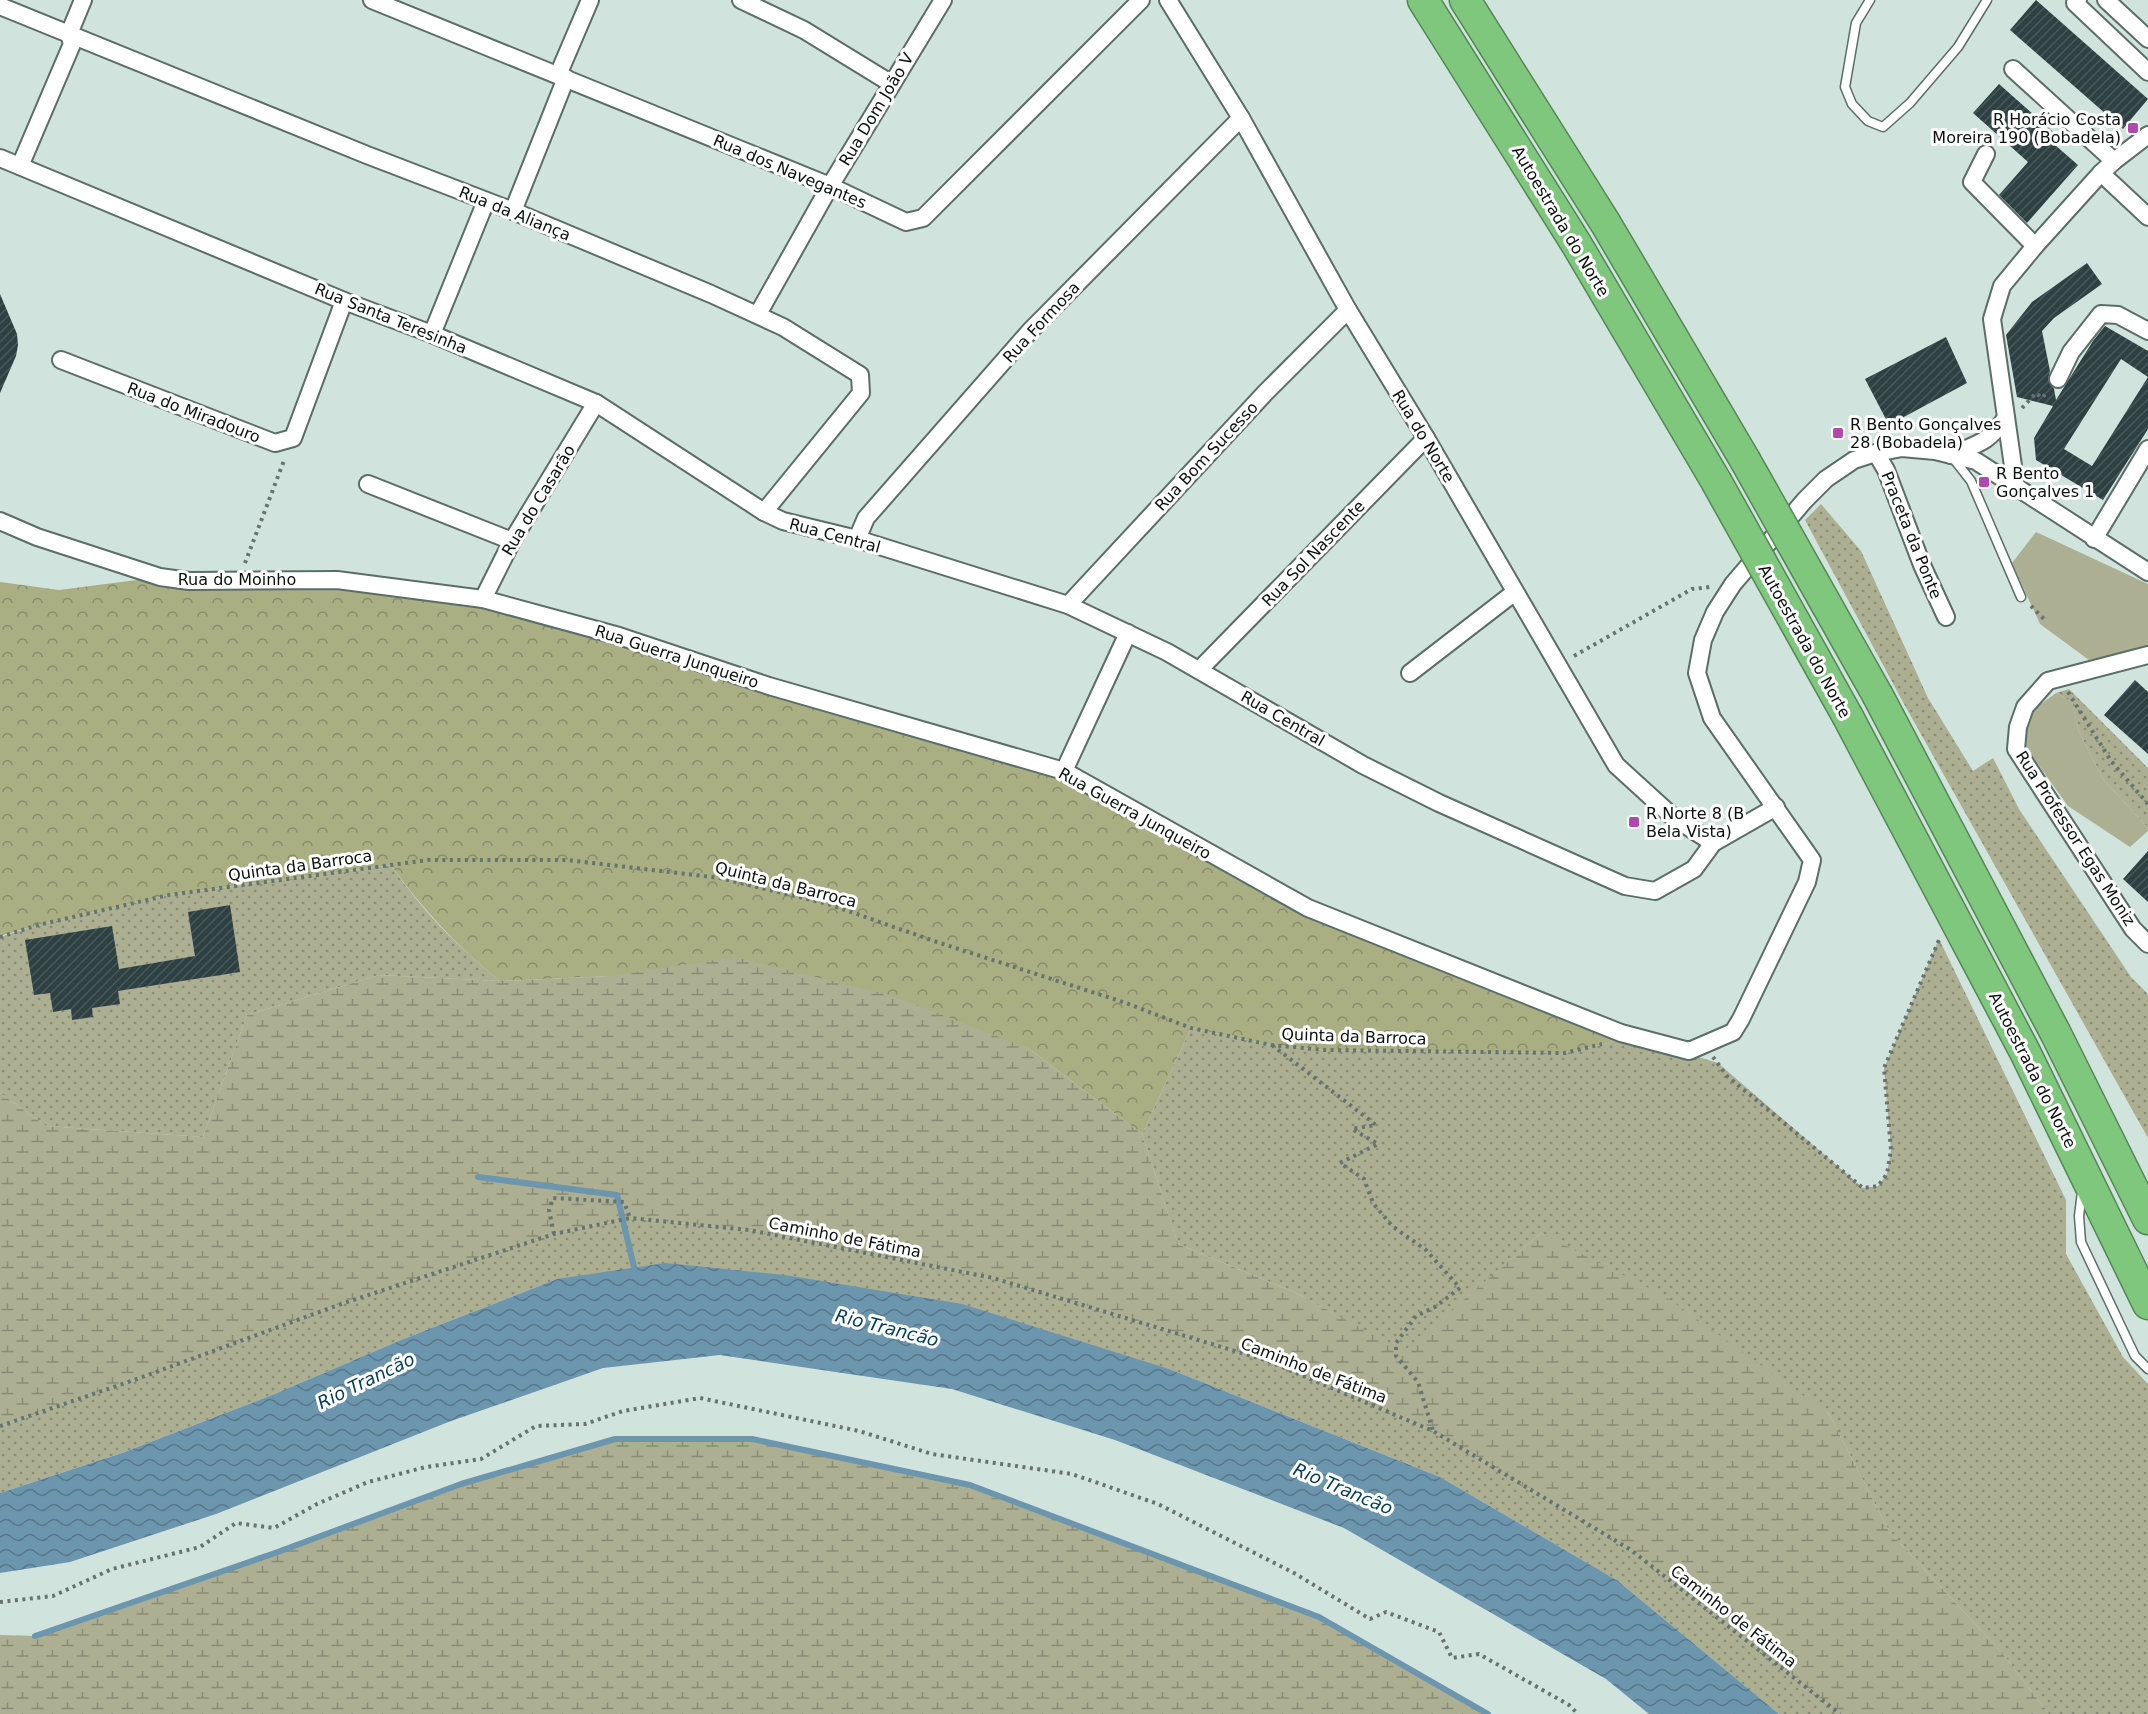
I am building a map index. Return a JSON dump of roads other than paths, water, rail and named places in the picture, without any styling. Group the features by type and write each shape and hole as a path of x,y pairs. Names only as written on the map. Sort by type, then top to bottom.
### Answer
{"highway":[{"name":"Autoestrada do Norte","path":"1423,0 1577,245 1716,481 1848,717 2025,1052 2148,1304"},
{"path":"1465,0 1606,224 1745,460 1878,696 2056,1034 2148,1219"}],"street":[{"path":"20,166 72,44 69,34 83,0"},
{"name":"Rua dos Navegantes","path":"372,0 830,186 906,222 922,218 1141,0"},
{"path":"513,211 590,0"},
{"path":"741,0 758,4 892,84"},
{"name":"Rua Dom João V","path":"758,314 830,186 943,0"},
{"name":"Rua do Norte","path":"1168,0 1240,118 1348,310 1616,765 1673,817 1713,843"},
{"path":"2106,0 2148,39"},
{"path":"2077,2 2148,72"},
{"name":"Rua da Aliança","path":"0,6 367,155 513,211 758,314 860,375 861,393 764,512"},
{"path":"2013,69 2114,161"},
{"name":"Rua Formosa","path":"857,538 866,518 1030,331 1240,118"},
{"path":"2016,487 1992,319 2002,286 2101,174 2148,135"},
{"path":"1986,154 1972,182 2035,246"},
{"name":"Rua Santa Teresinha","path":"0,158 596,403 764,512"},
{"path":"2101,174 2148,216"},
{"path":"432,334 486,201"},
{"name":"Rua do Miradouro","path":"61,360 274,443 293,438 344,301"},
{"name":"Rua Bom Sucesso","path":"1068,606 1265,393 1348,310"},
{"path":"2058,379 2071,352 2101,314 2118,315 2148,331"},
{"name":"Rua do Casarão","path":"483,599 512,541 596,403"},
{"path":"1951,455 1982,443 2006,418"},
{"name":"Rua Sol Nascente","path":"1200,669 1425,438"},
{"path":"1776,807 1712,718 1697,673 1702,640 1715,612 1733,584 1805,500 1826,479 1854,460 1902,448 1935,451 1976,461 2148,572"},
{"path":"2094,539 2148,449"},
{"name":"Praceta da Ponte","path":"1876,453 1886,470 1922,565 1946,617"},
{"path":"368,484 512,541"},
{"name":"Rua Central","path":"764,512 783,521 857,538 1068,606 1200,669 1372,770 1439,803 1625,886 1655,891 1694,868 1713,843 1776,807"},
{"name":"Rua do Moinho","path":"0,521 37,537 160,577 189,581 337,580 483,599"},
{"path":"1410,673 1515,592"},
{"name":"Rua Guerra Junqueiro","path":"483,599 619,636 769,686 1064,771 1308,908 1621,1033 1689,1052 1733,1032 1741,1020 1807,882 1812,860 1776,807"},
{"path":"1064,771 1128,633"},
{"name":"Rua Professor Egas Moniz","path":"2148,655 2048,681 2025,707 2018,727 2016,749 2133,929 2148,944"}],"lane":[{"path":"1870,0 1856,23 1845,87 1852,104 1868,121 1883,127 1910,103 1958,47 1987,0"},
{"path":"1951,455 1971,481 2022,597"},
{"path":"2085,1172 2079,1216 2081,1242 2135,1356 2148,1369"}],"water":[{"name":"Rio Trancão","path":"665,1263 785,1275 962,1304 1172,1370 1440,1477 1618,1581 1779,1714 1649,1714 1606,1679 1344,1528 1115,1440 952,1389 720,1355 603,1368 451,1421 216,1514 70,1562 0,1573 0,1493 122,1453 277,1393 401,1340 557,1279"}],"waterway":[{"path":"478,1177 617,1195 634,1267"},
{"path":"35,1636 275,1553 461,1484 615,1439 752,1439 970,1485 1319,1617 1488,1714"}],"place":[{"name":"R Horácio Costa Moreira 190 (Bobadela)","path":"2133,128"},
{"name":"R Bento Gonçalves 28 (Bobadela)","path":"1838,433"},
{"name":"R Bento Gonçalves 1","path":"1984,482"},
{"name":"R Norte 8 (B Bela Vista)","path":"1634,822"}]}
